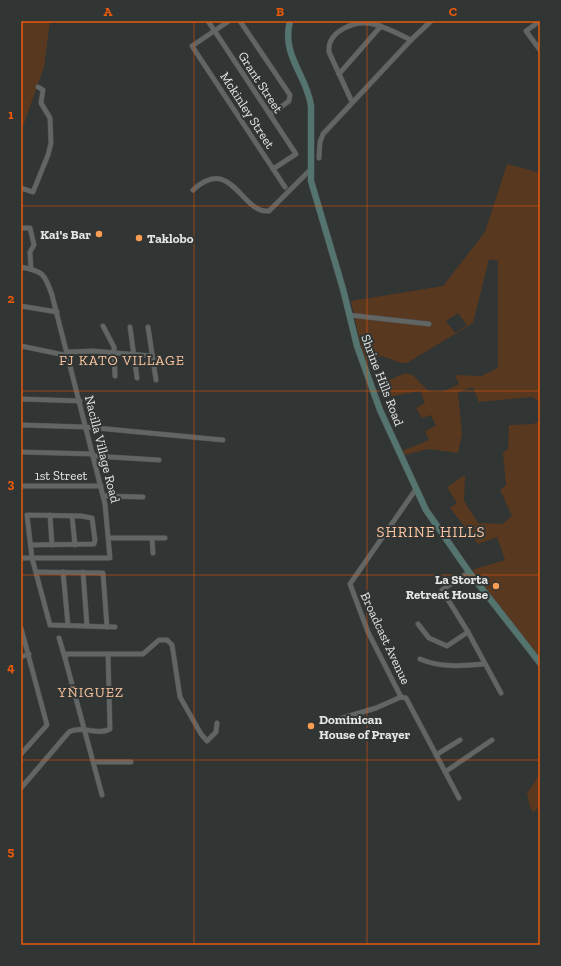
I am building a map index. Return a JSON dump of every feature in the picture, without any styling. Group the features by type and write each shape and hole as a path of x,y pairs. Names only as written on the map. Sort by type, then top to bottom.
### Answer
{"street":[{"name":"Grant Street","path":"208,21 296,154 273,169"},
{"path":"214,31 229,21"},
{"path":"240,21 290,95 289,101 270,115"},
{"name":"Shrine Hills Road","path":"290,21 288,36 290,52 310,101 311,181 357,346 370,384 416,489 435,525 469,572 540,663"},
{"path":"319,158 320,142 323,134 411,40 431,21"},
{"path":"540,22 526,31 540,50"},
{"path":"352,102 329,52 329,43 332,37 341,30 362,24 381,26 411,40"},
{"path":"339,74 381,26"},
{"name":"Mckinley Street","path":"214,31 192,46 285,187"},
{"path":"21,188 34,192 51,147 50,118 41,102 43,90 38,87"},
{"path":"193,190 209,180 222,179 231,184 258,209 269,211 310,170"},
{"path":"21,228 30,228 34,245 30,252 32,269 21,267"},
{"name":"Nacilla Village Road","path":"21,558 110,558 104,496 57,312 46,278 38,271 32,269"},
{"path":"21,306 57,312"},
{"path":"349,315 429,324"},
{"path":"103,326 113,343 115,376"},
{"path":"130,327 137,378"},
{"path":"148,327 156,380"},
{"path":"21,346 68,354 114,352 152,356"},
{"path":"21,399 80,401"},
{"path":"21,424 86,427 223,440"},
{"path":"21,452 93,455 158,460"},
{"name":"1st Street","path":"21,486 101,486"},
{"name":"Broadcast Avenue","path":"401,697 368,632 350,584 416,489"},
{"path":"104,496 143,497"},
{"path":"30,545 92,545 96,540 92,518 27,515 30,545 32,558 50,625 115,627"},
{"path":"50,515 52,545"},
{"path":"72,516 74,545"},
{"path":"109,538 164,538"},
{"path":"152,538 152,553"},
{"path":"36,572 103,573 107,627"},
{"path":"63,572 68,626"},
{"path":"83,572 87,626"},
{"path":"469,572 442,590 468,632 501,693"},
{"path":"418,624 429,638 447,646 468,632"},
{"path":"21,628 47,725 21,754"},
{"path":"59,638 95,762 102,795"},
{"path":"65,658 69,654 143,654 159,640 167,640 172,644 180,698 201,734 207,741 216,732 216,723"},
{"path":"21,657 29,654"},
{"path":"21,788 69,732 78,729 104,731 111,727 108,654"},
{"path":"420,659 431,664 446,667 484,664"},
{"path":"339,719 376,708 401,697 406,698 459,798"},
{"path":"436,755 460,740"},
{"path":"445,772 492,740"},
{"path":"95,762 131,762"}],"shaded area":[{"path":"21,21 50,21 44,67 21,132"},
{"path":"507,164 540,173 540,402 532,397 479,402 473,387 458,392 462,434 458,453 429,449 404,455 402,451 429,440 425,431 436,426 431,415 422,418 416,408 425,403 420,391 383,398 379,385 405,373 413,375 428,391 442,392 459,384 455,375 481,376 498,368 498,261 489,259 473,323 407,363 401,363 382,356 364,359 351,301 443,286 485,232","holes":["458,313 467,325 455,333 446,321"]},
{"path":"540,421 540,659 472,570 505,560 497,537 478,544 450,508 457,503 447,487 465,475 464,501 478,523 502,524 512,516 500,490 506,485 503,453 508,449 509,425 533,424"},
{"path":"540,774 540,806 533,813 529,804 527,793"}],"place":[{"name":"Kai's Bar","path":"99,234"},
{"name":"Taklobo","path":"139,238"},
{"name":"La Storta Retreat House","path":"496,586"},
{"name":"Dominican House of Prayer","path":"311,726"}],"district":[{"name":"FJ KATO VILLAGE","path":"122,360"},
{"name":"SHRINE HILLS","path":"431,532"},
{"name":"YÑIGUEZ","path":"91,692"}]}
